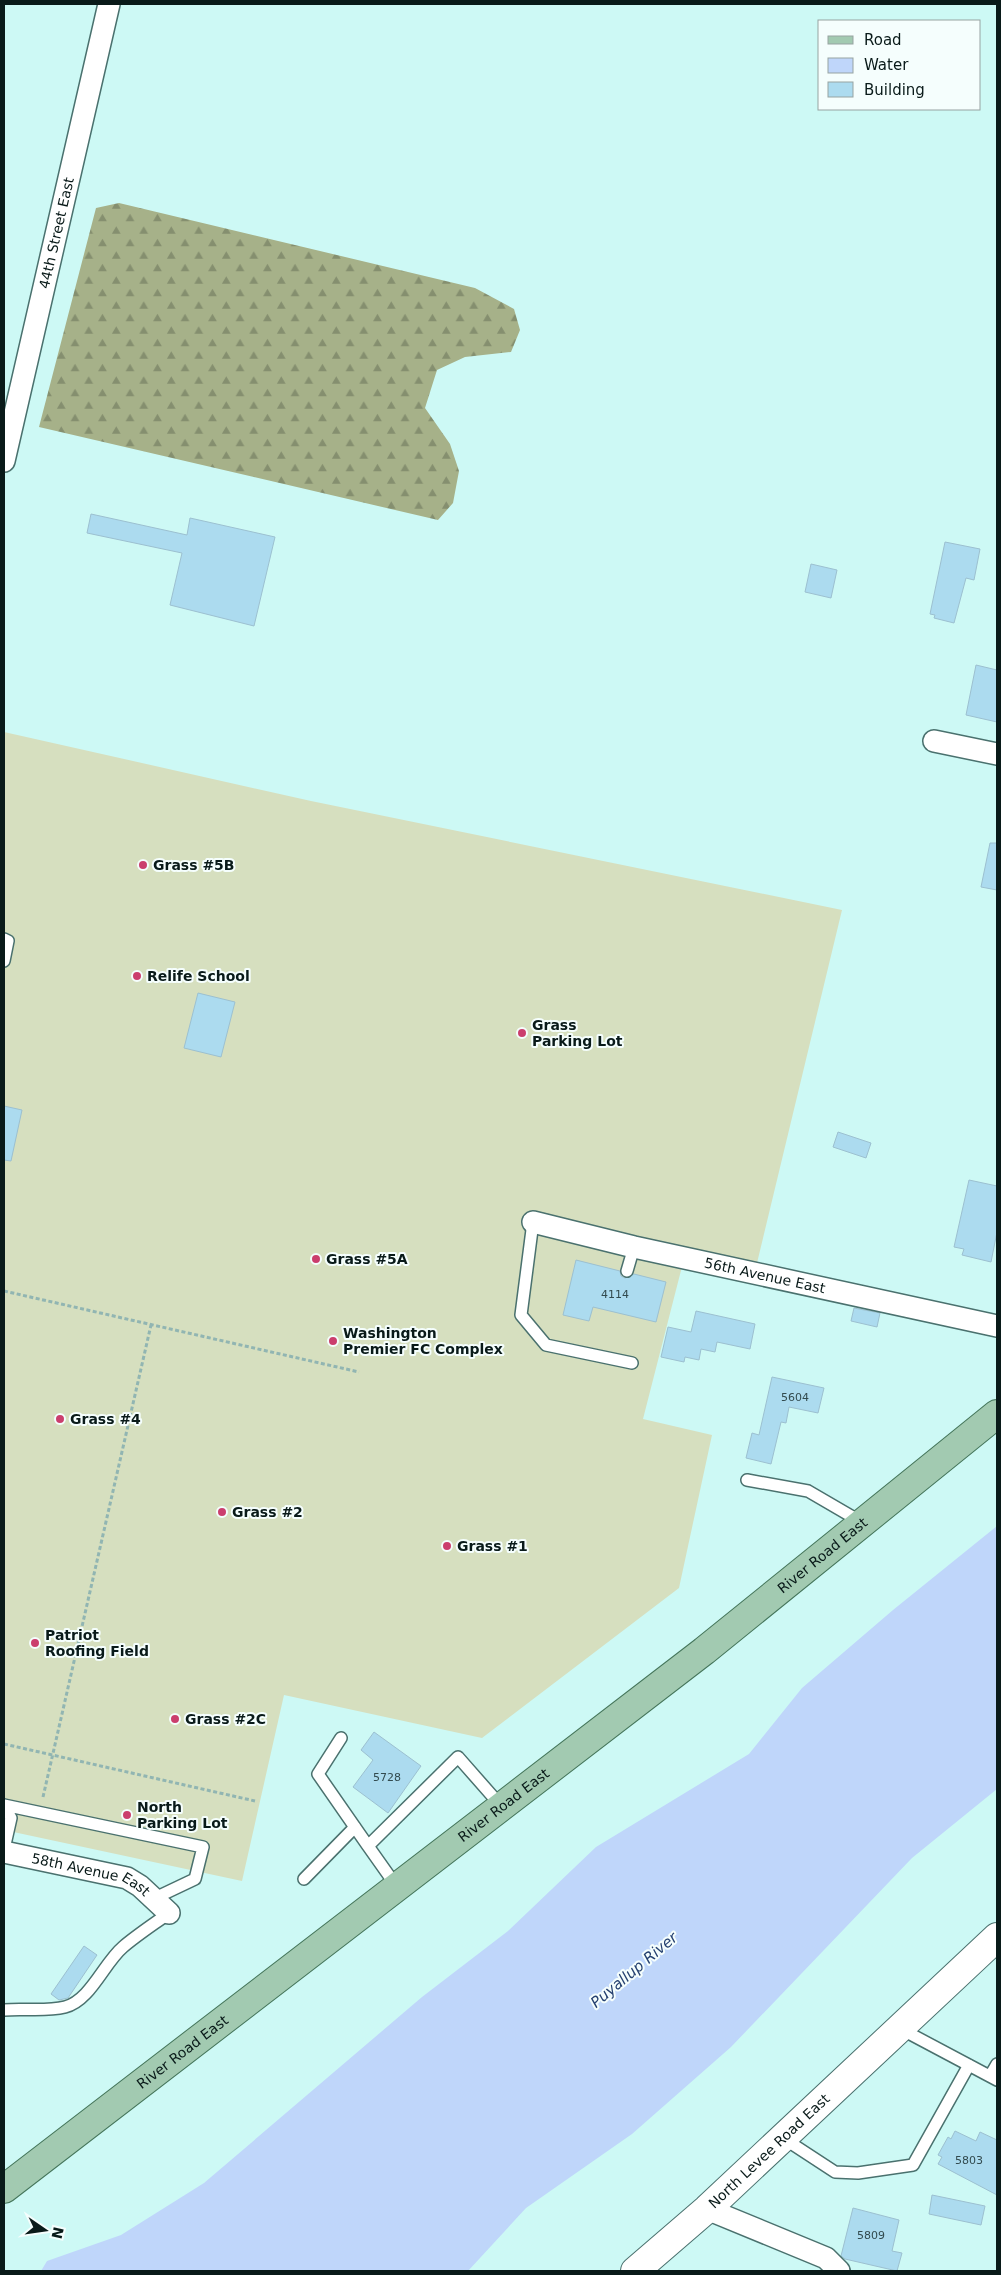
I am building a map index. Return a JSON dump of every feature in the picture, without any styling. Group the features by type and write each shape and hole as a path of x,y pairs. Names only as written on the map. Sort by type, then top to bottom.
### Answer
{"main road":[{"name":"River Road East","path":"4,2189 704,1651 997,1414"}],"street":[{"name":"44th Street East","path":"4,462 109,4"},
{"path":"934,741 997,754"},
{"name":"56th Avenue East","path":"532,1222 634,1247 997,1326"},
{"name":"58th Avenue East","path":"4,1850 127,1878 162,1905"},
{"name":"North Levee Road East","path":"635,2271 707,2209 997,1937"},
{"path":"707,2209 826,2258 840,2271"}],"lane":[{"path":"4,939 8,941 4,961"},
{"path":"532,1222 521,1315 546,1344 632,1364"},
{"path":"627,1271 634,1247"},
{"path":"747,1480 808,1491 863,1522"},
{"path":"341,1738 318,1774 396,1887"},
{"path":"368,1846 458,1757 502,1807"},
{"path":"4,1805 203,1847 195,1879 162,1905 121,1948 94,1984 77,2001 67,2007 50,2010 4,2010"},
{"path":"4,1805 11,1818 4,1850"},
{"path":"304,1879 355,1828"},
{"path":"899,2028 994,2078 997,2064"},
{"path":"783,2138 835,2172 858,2173 913,2165 969,2065"}],"path":[{"path":"4,1291 358,1372"},
{"path":"40,1813 151,1324"},
{"path":"4,1744 255,1801"}],"green space":[{"path":"119,203 475,288 514,309 520,330 511,352 465,357 437,370 425,408 450,444 459,471 453,503 438,520 39,427 96,208"},
{"name":"Washington Premier FC Complex","path":"4,732 311,801 842,910 757,1263 687,1247 643,1419 712,1435 679,1588 482,1738 284,1695 242,1881 4,1830"}],"water":[{"name":"Puyallup River","path":"997,1526 997,1789 912,1858 731,2047 632,2134 526,2208 468,2271 41,2271 47,2261 121,2235 204,2183 422,1997 508,1931 596,1847 749,1754 802,1688 893,1610"}],"building":[{"path":"91,514 187,535 190,518 275,537 254,626 170,605 182,553 87,533"},
{"path":"945,542 980,549 974,580 966,578 954,623 934,618 935,615 930,614"},
{"path":"811,564 837,570 831,598 805,592"},
{"path":"976,665 997,670 997,722 966,715"},
{"path":"990,843 997,843 997,890 981,887"},
{"path":"198,993 235,1002 221,1057 184,1048"},
{"path":"4,1106 22,1110 11,1161 4,1160"},
{"path":"838,1132 871,1143 866,1158 833,1147"},
{"path":"969,1180 997,1186 997,1232 991,1262 962,1255 964,1249 954,1247"},
{"path":"576,1260 620,1271 621,1276 625,1278 634,1274 666,1282 656,1322 593,1307 589,1321 563,1315"},
{"path":"854,1308 880,1313 877,1327 851,1321"},
{"path":"696,1311 755,1324 750,1349 717,1342 715,1352 701,1349 699,1360 685,1357 684,1362 661,1357 668,1327 691,1332"},
{"path":"772,1377 824,1388 818,1413 789,1407 786,1423 781,1422 771,1464 746,1458 752,1433 759,1435"},
{"path":"374,1732 421,1766 388,1813 353,1787 373,1760 361,1750"},
{"path":"84,1946 97,1955 68,1998 59,2000 51,1994"},
{"path":"955,2131 976,2141 980,2132 997,2140 997,2195 938,2164 942,2157 938,2155 948,2137 951,2139"},
{"path":"932,2195 985,2206 981,2225 929,2214"},
{"path":"853,2208 899,2220 892,2251 902,2253 897,2271 845,2259 841,2256"}],"place":[{"name":"Grass #5B","path":"143,865"},
{"name":"Relife School","path":"137,976"},
{"name":"Grass Parking Lot","path":"522,1033"},
{"name":"Grass #5A","path":"316,1259"},
{"name":"Washington Premier FC Complex","path":"333,1341"},
{"name":"Grass #4","path":"60,1419"},
{"name":"Grass #2","path":"222,1512"},
{"name":"Grass #1","path":"447,1546"},
{"name":"Patriot Roofing Field","path":"35,1643"},
{"name":"Grass #2C","path":"175,1719"},
{"name":"North Parking Lot","path":"127,1815"}]}
